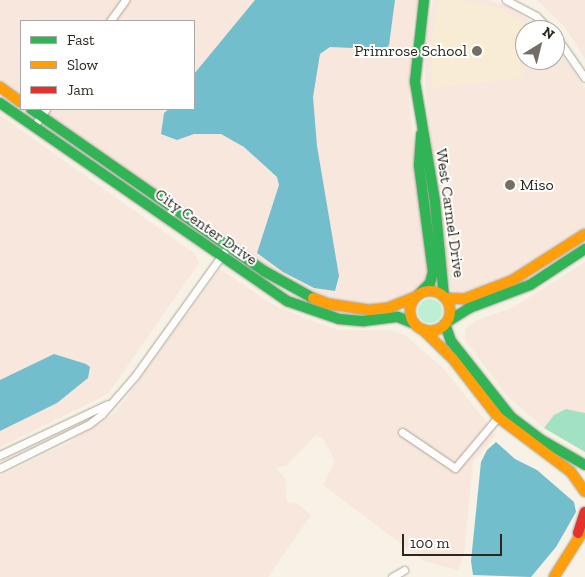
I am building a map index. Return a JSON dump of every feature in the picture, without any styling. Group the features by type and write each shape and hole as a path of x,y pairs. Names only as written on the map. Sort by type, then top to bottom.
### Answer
{"street":[{"path":"111,20 125,0"},
{"name":"West Carmel Drive","path":"417,296 430,283 433,272 420,171 421,133 416,55 424,0"},
{"path":"506,0 530,12 539,20"},
{"path":"565,49 585,78"},
{"path":"0,87 20,101"},
{"name":"City Center Drive","path":"0,102 282,298 315,313 350,321 398,317 418,326"},
{"path":"34,126 44,112"},
{"name":"City Center Drive","path":"44,112 229,247 284,284 329,304 373,310 396,306 417,296"},
{"name":"West Carmel Drive","path":"421,133 427,149 435,202 445,298"},
{"path":"585,234 513,280 464,299 445,298 430,291 417,296 410,311 418,326 450,355 498,417 528,443 572,472 585,492"},
{"path":"0,468 89,424 102,414 108,404 135,376 229,247"},
{"path":"418,326 433,331 469,308 530,285 585,249"},
{"path":"445,298 450,308 446,323 451,342 507,413 535,436 585,465"},
{"path":"0,456 108,404"},
{"path":"402,432 455,468 498,417"},
{"path":"585,482 585,492"},
{"path":"576,544 585,512"},
{"path":"554,577 584,531"},
{"path":"392,577 404,570"}],"shaded area":[{"path":"0,0 418,0 412,30 409,97 425,253 429,270 426,280 407,296 376,308 336,303 299,289 37,110 195,110 195,20 20,20 20,98 0,84"},
{"path":"433,0 489,0 512,8 528,20 515,20 515,70 565,70 565,59 585,88 585,228 517,272 459,294 450,289 425,89 425,44"},
{"name":"Primrose School","path":"439,0 462,0 499,8 520,20 515,20 515,70 521,70 522,78 432,88 432,39"},
{"path":"537,0 585,0 585,59 565,27 565,20 558,20"},
{"path":"0,115 195,254 199,263 108,394 0,447"},
{"path":"585,262 585,452 542,426 508,397 465,340 465,329 477,320 512,308"},
{"path":"220,269 270,303 306,319 339,330 392,330 406,336 443,368 481,415 496,435 473,462 464,555 458,570 424,561 323,485 335,461 324,440 316,435 287,465 276,468 285,478 287,502 296,503 311,515 268,577 0,577 0,476 70,442 115,413"}],"green space":[{"path":"430,299 439,302 442,311 439,320 430,323 421,320 418,311 421,302"},
{"path":"566,409 585,413 585,452 544,428 554,415"}],"water":[{"path":"255,0 395,0 389,45 381,54 353,48 330,47 320,54 313,97 317,146 339,276 335,291 314,288 283,272 257,253 279,185 277,177 244,147 221,134 194,134 177,140 161,134 164,113 168,110 195,110 195,73"},
{"path":"54,354 86,364 90,367 88,378 57,403 0,431 0,380"},
{"path":"496,442 515,459 537,470 574,502 576,512 556,547 531,577 473,575 471,561 481,462 487,450"}],"traffic: fast":[{"path":"424,0 415,82 435,202 444,297"},
{"path":"0,103 287,301 339,319 364,321 398,317 413,323"},
{"path":"32,110 264,271 313,298"},
{"path":"418,295 430,283 433,272 419,165 421,134"},
{"path":"447,322 469,308 530,285 585,249"},
{"path":"445,324 451,341 511,417 540,439 585,465"}],"traffic: slow":[{"path":"0,87 20,101"},
{"path":"446,298 464,299 513,280 585,234"},
{"path":"434,291 441,294 447,300 450,311 449,319 441,328 434,331 426,331 419,328 411,319 410,307 413,300 422,292 434,291"},
{"path":"313,298 329,304 369,310 388,308 415,297"},
{"path":"422,329 453,359 498,417 571,472 585,492"},
{"path":"554,577 585,528"}],"traffic: jam":[{"path":"578,533 585,512"}],"place":[{"name":"Primrose School","path":"477,51"},
{"name":"Miso","path":"510,185"}]}
